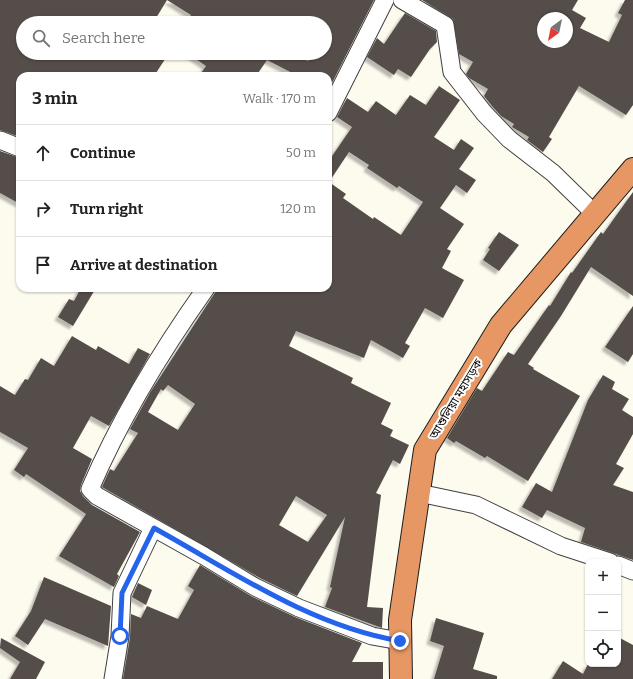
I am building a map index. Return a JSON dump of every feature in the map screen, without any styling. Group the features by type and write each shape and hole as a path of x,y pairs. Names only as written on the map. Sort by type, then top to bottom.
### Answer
{"highway":[{"name":"আশুলিয়া মহাসড়ক","path":"401,679 400,620 425,450 501,325 633,169"}],"street":[{"path":"332,105 386,0"},
{"path":"402,0 445,25 452,72 484,113 509,139 553,173 595,214"},
{"path":"0,140 16,146"},
{"path":"203,292 185,317 134,403 90,489 97,496 255,587 299,608 372,636 400,641"},
{"path":"419,493 476,504 561,546 601,559"},
{"path":"113,679 120,636 122,593 154,528"},
{"path":"621,566 633,571"}],"building":[{"path":"0,0 167,0 157,16 16,16 16,60 164,60 157,72 16,72 16,136 0,130"},
{"path":"167,0 374,0 332,83 332,72 290,72 267,60 332,60 332,16 191,15"},
{"path":"422,0 578,0 572,10 586,18 580,28 609,42 622,15 618,13 625,0 633,0 633,105 626,115 579,86 549,137 552,139 543,152 527,140 529,137 512,127 514,124 501,116 492,106 484,96 488,89 469,78 466,74 473,62 459,54 453,19"},
{"path":"405,13 436,31 437,42 430,49 411,77 398,69 394,75 367,57 377,38 384,44"},
{"path":"197,60 267,60 259,72 202,72 206,66"},
{"path":"439,86 460,100 434,137 454,150 461,139 474,148 459,169 476,180 467,193 456,185 440,208 464,224 447,249 451,251 442,268 464,280 443,318 425,308 405,343 410,346 403,358 371,340 364,358 296,331 289,346 353,378 351,383 391,403 381,424 393,430 390,436 409,445 400,464 393,460 376,493 381,495 367,607 383,608 382,628 325,607 332,588 330,587 345,517 297,596 260,578 102,487 110,469 114,471 138,433 130,429 151,391 215,292 332,292 332,184 346,194 343,198 373,219 374,217 401,235 423,202 399,186 397,188 367,168 369,165 349,152 332,178 332,156 352,127 337,117 347,98 368,112 376,101 396,115 410,95 426,105","holes":["168,385 195,404 178,430 148,412 161,389 163,391","296,496 327,515 308,542 279,525"]},
{"path":"0,151 16,157 16,202 0,193"},
{"path":"633,192 633,296 591,267 561,316 528,364 534,368 533,369 580,396 528,481 487,456 485,458 456,441 454,443 447,438 477,388 482,391 508,352 514,355 549,305 550,306 571,272 572,273 601,232 603,234"},
{"path":"499,232 519,245 499,271 483,260 490,249 488,248"},
{"path":"79,292 94,292 73,326 58,317 69,299 74,301"},
{"path":"633,306 633,354 628,362 605,347"},
{"path":"72,336 96,350 98,346 129,364 138,348 150,354 109,426 91,416 73,448 92,459 81,485 80,491 83,496 92,505 140,532 117,574 119,576 114,587 59,556 86,514 26,474 24,477 14,470 28,448 0,432 0,386 15,395 25,379 28,380 41,358 54,366"},
{"path":"603,375 615,382 612,389 629,399 622,410 633,417 633,434 616,464 624,468 613,485 633,492 633,560 581,542 585,528 547,510 542,518 522,507 536,483 552,492 588,400"},
{"path":"200,565 251,596 295,617 362,643 352,662 383,662 383,679 123,679 130,638 131,614 141,618 147,606 178,619 194,590 188,586"},
{"path":"44,577 111,606 108,646 45,619 28,645 15,636 31,611"},
{"path":"138,583 152,590 146,605 132,597"},
{"path":"436,618 484,633 473,669 497,676 497,679 434,679 444,646 430,641"},
{"path":"1,638 45,662 36,679 10,679 20,662 0,648"},
{"path":"621,639 633,645 633,679 552,679 563,661 583,674 586,667 621,667"}],"route":[{"path":"120,636 122,593 134,565 154,528 255,587 299,608 372,636 400,641"}]}
